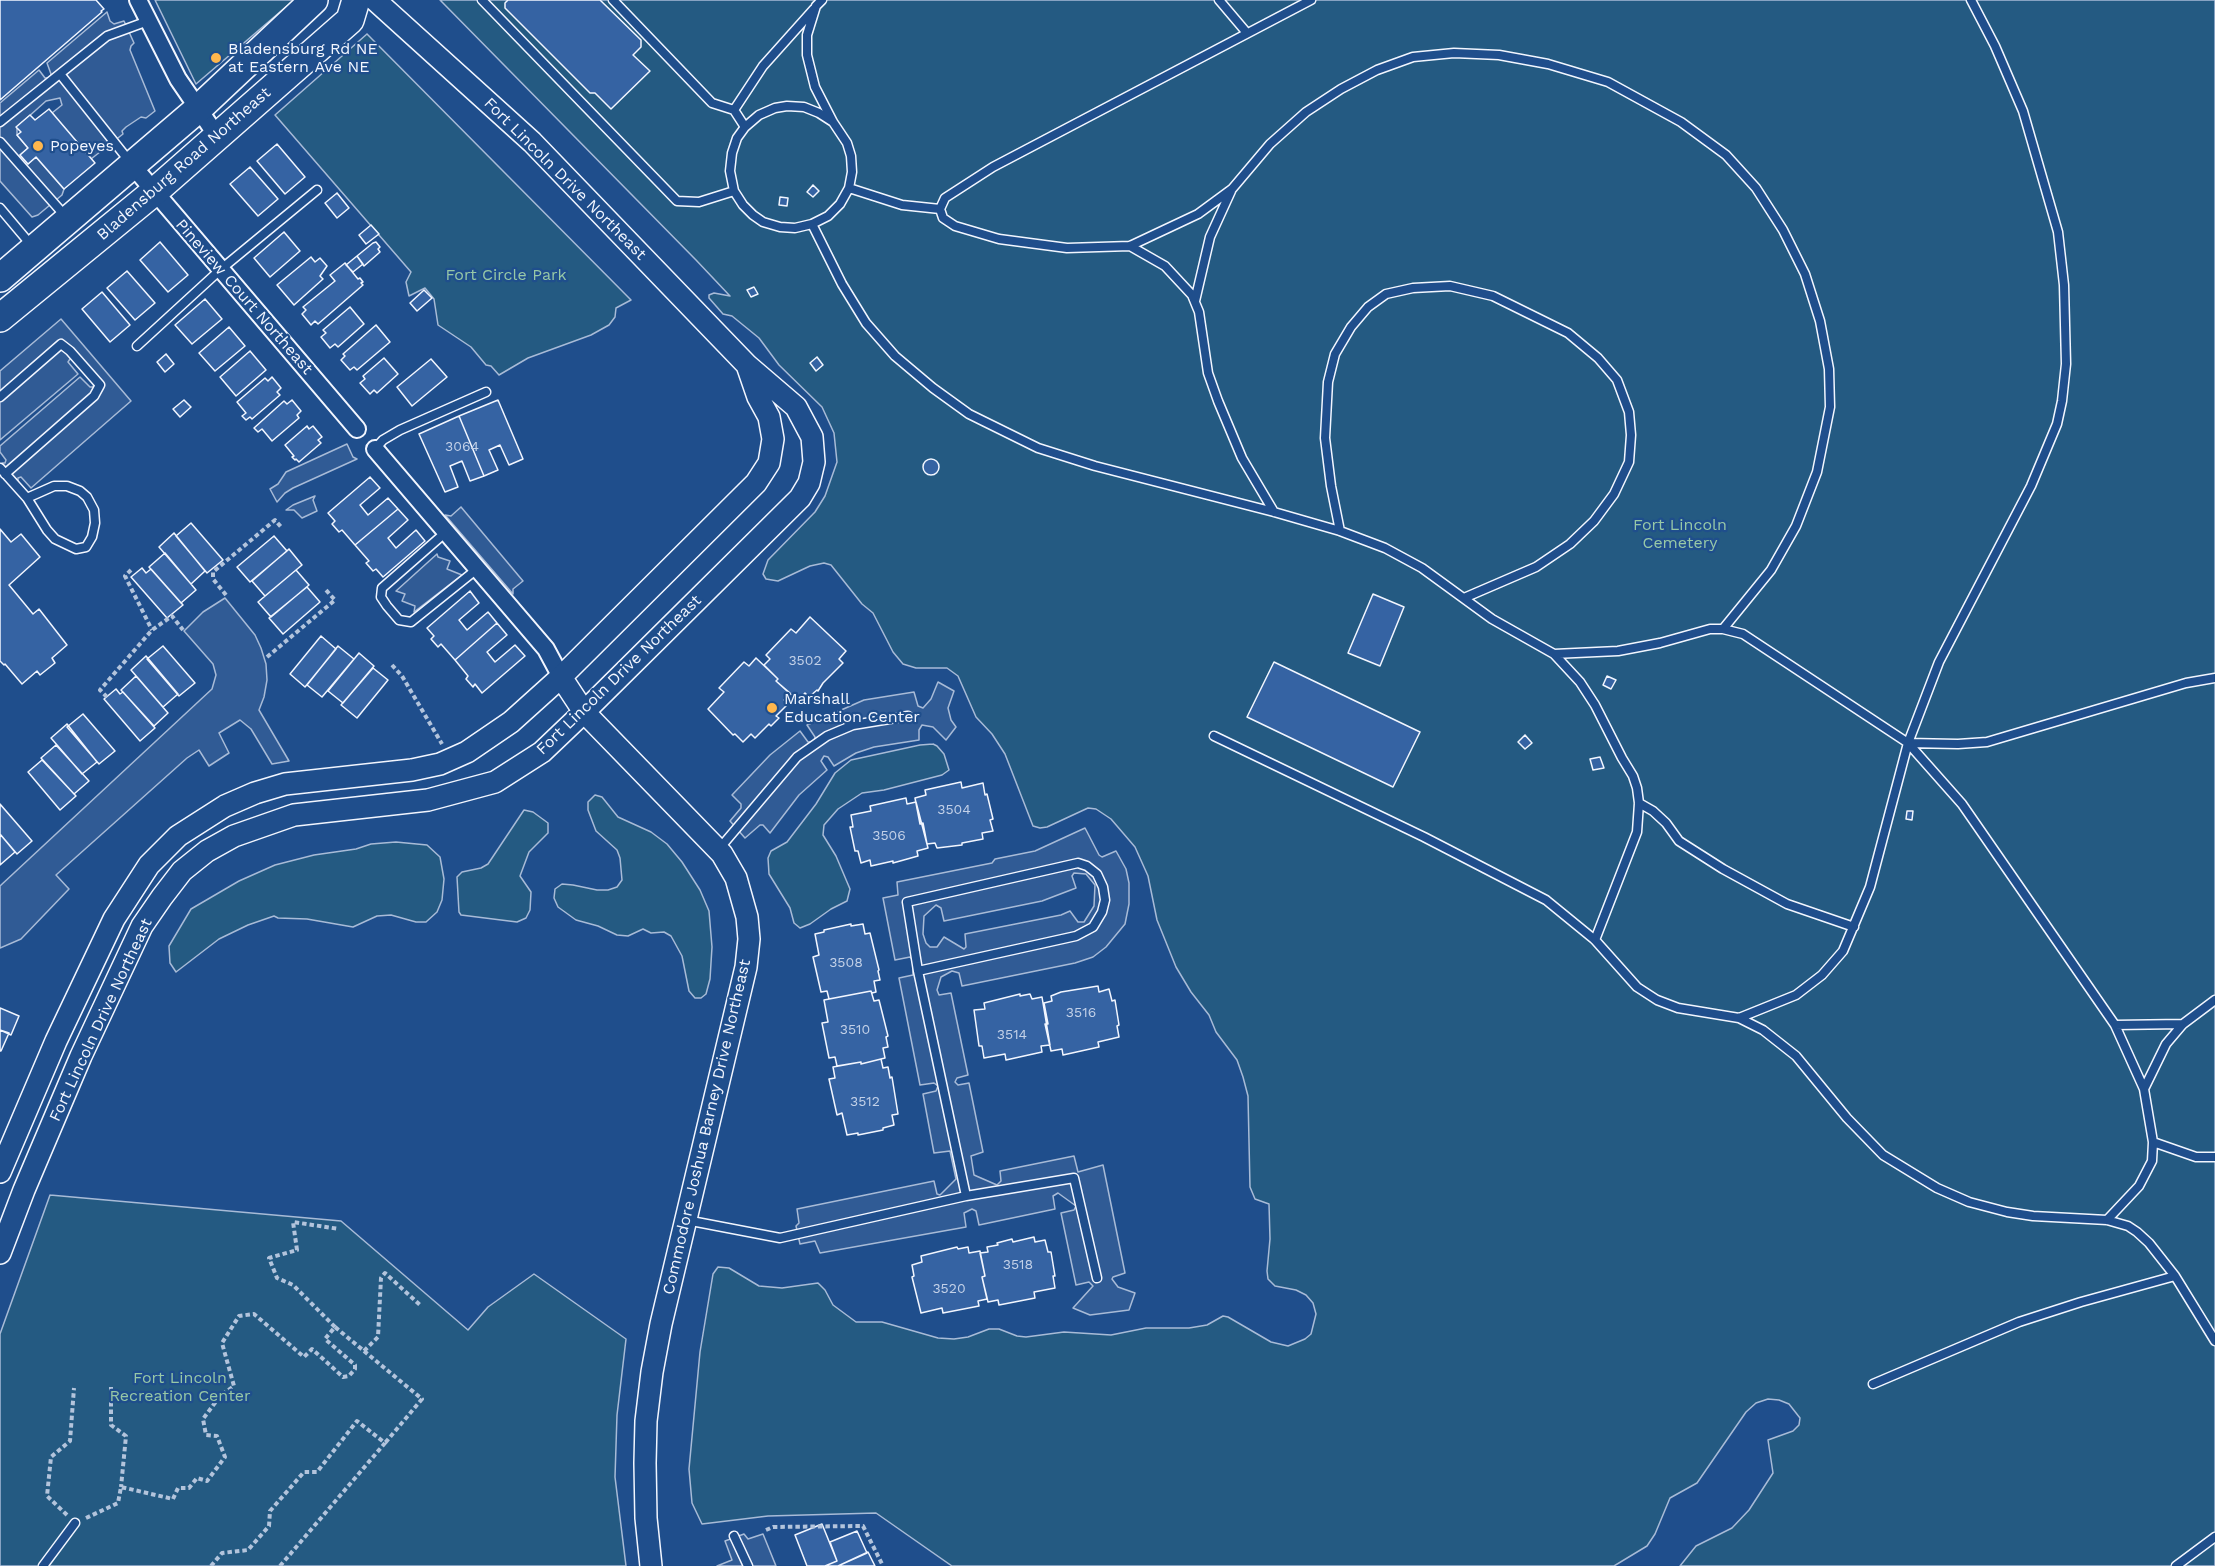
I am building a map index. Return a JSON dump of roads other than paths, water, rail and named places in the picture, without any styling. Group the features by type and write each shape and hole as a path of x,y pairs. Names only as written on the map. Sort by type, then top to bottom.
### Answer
{"main road":[{"name":"Bladensburg Road Northeast","path":"0,278 198,109 314,0"},
{"name":"Bladensburg Road Northeast","path":"0,318 154,192 350,20 356,0"},
{"path":"34,249 56,273"}],"street":[{"path":"138,0 178,79 217,136"},
{"name":"Fort Lincoln Drive Northeast","path":"0,1253 76,1066 132,948 155,906 182,871 207,850 234,836 294,815 428,800 495,782 542,752 801,498 809,483 814,462 812,437 796,407 747,364 532,142 375,0"},
{"name":"Pineview Court Northeast","path":"132,165 357,429"},
{"name":"Fort Lincoln Drive Northeast","path":"0,1171 56,1041 114,919 149,865 178,836 225,806 285,784 412,770 440,764 489,739 511,722 561,677 756,483 769,463 773,439 769,417 758,397 747,364"},
{"path":"375,449 546,649 584,712"},
{"name":"Commodore Joshua Barney Drive Northeast","path":"584,712 719,850 731,868 743,897 747,917 748,956 658,1336 648,1396 645,1482 651,1566"}],"lane":[{"path":"482,0 677,201 699,202 735,191"},
{"path":"613,0 712,102 734,110 745,127"},
{"path":"1220,0 1247,33"},
{"path":"1311,0 993,167 945,198 940,209 943,218 955,226 999,239 1066,248 1130,246 1198,214 1232,189 1270,144 1306,112 1341,89 1377,70 1413,57 1454,53 1499,55 1528,60 1608,82 1681,122 1726,155 1756,188 1783,230 1804,274 1820,321 1829,369 1830,407 1817,472 1796,526 1771,570 1723,629"},
{"path":"1739,1018 1796,995 1822,975 1844,951 1870,887 1908,743 1939,662 2031,486 2057,424 2066,364 2064,285 2058,232 2023,111 1995,46 1971,0"},
{"path":"734,110 763,66 819,3"},
{"path":"819,3 807,35 807,55 815,87 847,143 852,172 849,188 840,204 828,216 812,224 795,228 763,222 743,205 735,191 730,171 732,153 745,127 759,115 787,106 812,110 833,122"},
{"path":"0,122 107,36 148,21"},
{"path":"60,74 132,165"},
{"path":"0,142 68,220"},
{"path":"849,188 902,205 940,209"},
{"path":"1195,302 1210,237 1232,189"},
{"path":"137,346 220,270 317,190"},
{"path":"0,208 34,249"},
{"path":"812,224 842,284 866,323 895,356 969,414 1038,448 1106,469 1340,531 1385,548 1422,568 1492,619 1554,654 1580,682 1595,705 1633,776 1639,803 1636,832 1631,849 1595,940"},
{"path":"1130,246 1165,266 1185,286 1195,302 1208,373 1218,400 1242,458 1274,512"},
{"path":"1340,531 1325,438 1328,382 1335,354 1351,327 1368,308 1386,294 1413,288 1450,286 1493,296 1568,333 1598,358 1617,380 1629,412 1631,435 1629,462 1614,494 1594,521 1570,544 1536,567 1464,598"},
{"path":"0,397 62,344 100,385 94,396 3,471 27,498 55,539 76,549 86,547 92,537 95,523 94,510 87,497 80,491 67,486 54,486 27,498"},
{"path":"375,449 383,440 400,430 486,392"},
{"path":"446,532 386,582 382,588 381,597 387,606 399,620 411,622 416,620 477,569"},
{"path":"1554,654 1618,651 1660,643 1710,629 1723,629 1743,634 1908,743 1962,804 2115,1025 2144,1089 2153,1142 2152,1161 2139,1186 2107,1220"},
{"path":"1908,743 1987,742 2186,683 2215,678"},
{"path":"719,850 797,757 827,736 853,725 908,716"},
{"path":"1214,736 1424,837 1546,900 1595,940 1637,987 1656,1000 1678,1008 1739,1018 1763,1030 1796,1056 1847,1118 1883,1155 1937,1188 1969,1203 2007,1212 2033,1216 2107,1220 2128,1226 2149,1243 2175,1276 2215,1341"},
{"path":"1639,803 1666,823 1679,841 1723,869 1787,904 1854,927"},
{"path":"918,971 1076,936 1093,927 1102,912 1105,900 1104,887 1097,874 1088,866 1078,863 907,902 918,971 966,1197"},
{"path":"2144,1089 2166,1044 2183,1024 2215,1000"},
{"path":"2115,1025 2183,1024"},
{"path":"2153,1142 2196,1157 2215,1157"},
{"path":"686,1220 780,1238 966,1197 1074,1178 1097,1278"},
{"path":"1873,1383 2019,1322 2175,1276"},
{"path":"43,1566 75,1523"},
{"path":"734,1536 747,1566"},
{"path":"2176,1566 2215,1537"}],"place":[{"name":"Bladensburg Rd NE at Eastern Ave NE","path":"216,58"},
{"name":"Popeyes","path":"38,146"},
{"name":"Marshall Education Center","path":"772,708"}],"park label":[{"name":"Fort Circle Park","path":"506,275"},
{"name":"Fort Lincoln Cemetery","path":"1680,534"},
{"name":"Fort Lincoln Recreation Center","path":"180,1387"}]}
